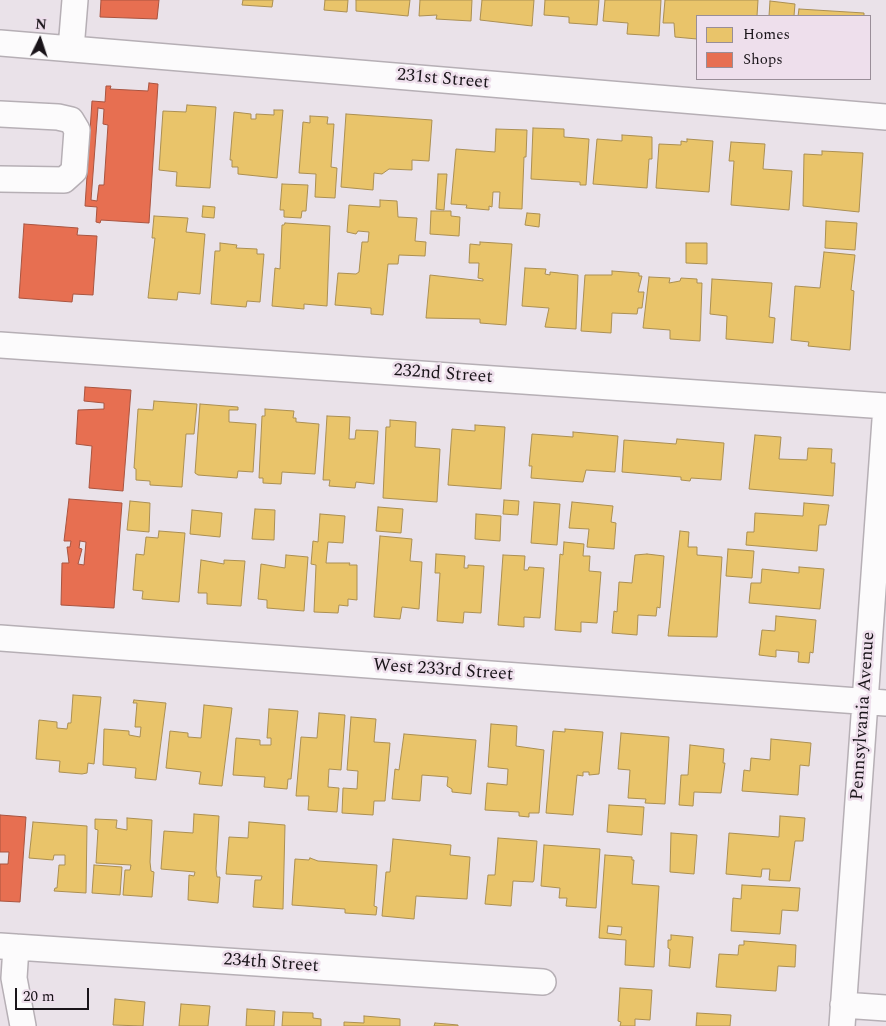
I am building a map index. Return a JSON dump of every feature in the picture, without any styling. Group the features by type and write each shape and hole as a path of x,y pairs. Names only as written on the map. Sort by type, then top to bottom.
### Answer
{"street":[{"path":"72,49 75,0"},
{"name":"231st Street","path":"0,44 886,117"},
{"path":"0,114 58,117 71,120 76,130 74,171 64,180 0,179"},
{"name":"232nd Street","path":"0,344 886,406"},
{"name":"Pennsylvania Avenue","path":"842,1015 875,702 886,406"},
{"name":"West 233rd Street","path":"0,638 875,702"},
{"path":"8,947 23,1026"},
{"name":"234th Street","path":"8,947 543,982"},
{"path":"842,1015 886,1008"}],"building: Homes":[{"path":"243,0 273,0 272,7 242,5"},
{"path":"325,0 348,0 347,12 324,10"},
{"path":"356,0 410,0 408,16 356,11"},
{"path":"420,0 472,0 471,21 436,19 437,15 419,16"},
{"path":"482,0 534,0 532,26 480,20"},
{"path":"545,0 599,0 597,25 569,23 569,17 544,15"},
{"path":"605,0 661,0 659,36 627,34 628,23 603,21"},
{"path":"665,0 758,0 757,15 696,15 696,39 675,37 674,23 663,23"},
{"path":"770,1 795,4 794,15 769,15"},
{"path":"799,9 864,13 864,15 798,15"},
{"path":"187,105 216,107 210,188 176,186 177,172 159,170 163,111 186,112"},
{"path":"274,110 283,110 277,178 238,174 238,167 232,167 232,160 230,160 234,112 251,114 251,119 256,119 256,114 274,115"},
{"path":"346,114 432,120 429,161 412,160 412,170 389,169 382,174 374,173 373,190 341,187"},
{"path":"310,116 328,117 327,124 334,124 331,167 337,168 335,198 315,197 316,174 299,173 303,122 310,123"},
{"path":"533,128 564,129 564,137 589,139 586,185 580,185 580,182 531,179"},
{"path":"496,129 527,130 522,209 499,208 500,192 493,192 492,207 489,206 489,210 466,208 467,205 451,204 456,149 495,152"},
{"path":"622,135 652,137 652,159 649,159 647,188 593,184 597,139 622,141"},
{"path":"687,139 713,141 709,192 656,188 659,144 681,145 681,141 687,142"},
{"path":"731,142 765,144 763,169 792,171 789,210 731,205 734,161 729,161"},
{"path":"822,151 863,153 859,212 803,206 804,154 822,155"},
{"path":"438,174 447,174 444,210 436,209"},
{"path":"282,184 308,185 306,211 302,211 301,218 284,217 284,210 280,210"},
{"path":"380,200 397,201 398,217 417,218 415,241 426,242 425,256 399,255 398,264 388,264 383,315 371,314 371,308 335,305 338,273 356,274 359,272 362,242 368,242 369,232 358,231 356,234 347,232 349,205 380,207"},
{"path":"203,206 215,207 214,218 202,217"},
{"path":"431,211 451,211 451,216 460,217 459,236 430,234"},
{"path":"527,213 540,214 539,227 525,225"},
{"path":"154,216 188,218 186,232 205,234 200,294 178,292 177,300 148,298 155,238 152,238"},
{"path":"826,221 857,223 855,250 825,248"},
{"path":"285,223 330,226 327,306 304,304 304,309 272,306 275,268 280,269 282,225"},
{"path":"480,242 512,244 506,325 480,323 480,319 426,318 430,275 483,281 483,279 478,278 479,263 469,263 470,244 480,245"},
{"path":"220,243 237,245 236,248 257,249 257,254 264,254 260,302 247,301 246,307 211,304 215,251 220,251"},
{"path":"686,243 707,243 707,264 686,263"},
{"path":"824,252 855,255 851,290 854,291 850,350 808,346 809,342 791,340 795,286 820,288"},
{"path":"525,268 546,269 545,274 550,275 550,272 578,275 576,329 545,327 549,308 522,306"},
{"path":"612,271 639,273 639,276 642,276 638,292 644,292 642,308 638,308 637,314 612,313 611,333 581,331 585,275 612,275"},
{"path":"649,277 670,278 669,283 680,281 681,278 697,279 697,283 702,283 700,341 670,339 670,330 643,328"},
{"path":"712,279 772,283 769,317 775,318 773,343 726,339 727,316 710,314"},
{"path":"154,401 197,404 194,434 186,434 182,487 150,485 150,481 136,480 136,469 134,468 138,409 153,410"},
{"path":"200,404 238,407 238,410 229,410 229,422 256,424 253,472 238,471 237,478 198,475 195,473"},
{"path":"265,409 294,411 293,418 296,418 296,422 319,424 315,474 282,472 281,484 263,483 263,478 259,478 262,416 265,416"},
{"path":"327,416 350,417 349,439 355,439 356,430 378,431 374,484 356,482 355,488 329,486 330,480 323,480"},
{"path":"390,420 416,422 415,447 440,449 437,502 383,498 386,427 390,427"},
{"path":"475,425 505,427 501,489 448,485 452,429 475,431"},
{"path":"573,432 618,436 615,472 586,470 583,482 531,478 532,466 529,466 532,434 573,437"},
{"path":"755,435 781,437 779,459 807,460 808,448 832,449 831,463 835,463 833,496 749,489"},
{"path":"677,439 724,443 721,480 691,478 690,481 681,480 681,477 622,472 624,440 676,444"},
{"path":"504,500 519,501 518,515 503,514"},
{"path":"130,501 150,503 149,532 127,530"},
{"path":"534,502 560,504 557,545 531,543"},
{"path":"572,502 613,506 611,522 616,523 614,549 587,547 589,529 569,528"},
{"path":"804,503 829,505 826,525 819,525 817,551 746,545 747,532 754,532 755,513 803,516"},
{"path":"378,507 403,509 401,533 376,531"},
{"path":"255,509 275,510 274,540 252,539"},
{"path":"192,510 222,513 220,537 190,534"},
{"path":"320,514 345,516 343,543 328,542 326,563 350,563 349,565 357,565 357,600 348,599 348,606 339,605 338,613 314,612 316,565 311,564 313,541 318,542"},
{"path":"476,514 501,516 500,541 475,539"},
{"path":"159,531 185,533 179,602 142,599 143,591 133,590 136,554 144,555 146,537 158,538"},
{"path":"680,531 689,532 688,547 697,547 697,555 722,557 717,637 668,636"},
{"path":"380,536 412,539 410,561 422,562 419,609 402,607 400,619 374,617"},
{"path":"564,542 584,544 583,556 590,556 589,571 601,572 597,623 581,622 581,632 555,630 560,554 563,555"},
{"path":"728,549 754,551 752,578 726,576"},
{"path":"436,554 465,556 464,568 468,568 468,565 484,566 481,613 464,612 463,623 437,621 440,573 435,573"},
{"path":"286,555 308,557 304,611 267,608 267,600 258,599 261,564 285,568"},
{"path":"503,555 525,556 524,570 528,570 529,567 544,568 540,618 524,617 524,627 498,625"},
{"path":"635,555 664,556 660,608 657,607 656,616 638,615 637,635 612,633 614,611 617,612 619,582 632,583"},
{"path":"201,560 224,564 224,560 245,561 241,606 207,604 207,593 198,593"},
{"path":"799,567 824,569 820,609 749,603 751,583 761,583 762,569 799,573"},
{"path":"776,616 816,620 813,653 810,652 809,663 798,662 799,652 776,650 776,657 759,655 762,630 775,631"},
{"path":"73,695 101,697 94,764 88,763 87,773 82,774 59,772 60,761 36,759 39,720 57,722 57,728 67,729 68,723 71,723"},
{"path":"134,700 166,703 156,780 135,778 136,768 103,765 104,729 129,731 129,735 140,737 141,727 135,727 137,703 133,703"},
{"path":"204,705 232,708 222,786 199,784 201,772 166,768 170,731 188,733 188,737 201,738"},
{"path":"269,709 298,711 291,779 288,779 287,789 264,787 265,777 233,775 236,738 260,740 260,745 271,745 271,738 267,738"},
{"path":"319,713 345,715 341,770 329,769 328,787 339,788 337,812 308,810 309,796 296,796 301,737 317,738"},
{"path":"351,717 376,719 374,742 390,743 385,801 374,801 373,815 342,813 343,788 357,789 358,771 347,770"},
{"path":"491,724 517,726 516,746 544,750 539,813 529,813 529,817 519,816 519,812 485,810 487,783 507,785 508,769 488,767"},
{"path":"565,729 603,732 599,774 589,775 589,772 583,772 583,776 577,775 573,815 546,813 553,731 565,732"},
{"path":"621,733 669,737 665,804 645,803 646,799 628,798 630,770 618,769"},
{"path":"404,734 476,740 471,794 452,792 452,789 447,786 448,777 422,775 420,801 392,799 395,769 399,770"},
{"path":"771,739 811,743 809,766 800,765 798,795 742,791 744,770 750,771 751,758 770,760"},
{"path":"690,745 724,749 723,763 725,763 721,793 694,792 693,806 679,805 681,775 688,775"},
{"path":"609,805 644,807 642,835 607,832"},
{"path":"194,814 219,816 216,869 217,877 220,877 218,903 188,900 189,875 194,876 195,872 161,869 164,831 193,833"},
{"path":"780,816 805,818 803,841 795,841 790,881 769,880 770,869 762,869 761,877 726,874 729,833 779,837"},
{"path":"127,818 152,820 150,862 151,871 154,872 152,897 123,895 125,870 130,870 131,865 96,863 98,830 95,829 95,819 117,820 116,828 127,830"},
{"path":"33,822 87,826 86,893 54,891 57,888 59,865 65,865 65,855 54,855 53,860 29,858"},
{"path":"249,822 285,825 283,909 253,907 255,880 261,880 262,876 226,874 229,837 248,838"},
{"path":"671,833 697,835 694,874 670,872"},
{"path":"498,838 537,841 534,880 533,882 513,881 511,906 485,904 488,875 495,875"},
{"path":"393,839 451,845 450,855 470,857 467,899 416,896 414,919 382,916 386,872 390,872"},
{"path":"544,845 600,849 596,908 566,906 567,898 559,898 560,888 541,886"},
{"path":"605,855 632,857 632,860 634,860 632,884 659,886 654,967 625,965 626,940 599,938","holes":["608,926 622,927 621,935 607,933"]},
{"path":"310,858 318,861 377,865 374,906 377,907 376,915 345,913 345,909 292,905 295,859 309,860"},
{"path":"94,865 122,867 120,895 92,893"},
{"path":"742,885 800,888 798,911 782,910 780,934 731,931 733,898 741,899"},
{"path":"671,935 693,937 690,968 669,966 670,949 668,948 668,940 671,940"},
{"path":"744,941 796,945 795,967 778,966 776,991 716,987 719,954 738,955 739,945 744,945"},
{"path":"620,988 652,990 650,1020 635,1019 635,1026 620,1026 621,1022 618,1021"},
{"path":"115,999 145,1002 143,1026 113,1025"},
{"path":"181,1004 210,1006 208,1026 179,1026"},
{"path":"247,1009 275,1011 274,1026 246,1026"},
{"path":"283,1012 313,1013 313,1018 321,1019 321,1026 282,1026"},
{"path":"697,1013 731,1015 730,1026 696,1026"},
{"path":"364,1016 400,1019 400,1026 344,1026 344,1022 364,1023"},
{"path":"435,1023 458,1025 458,1026 434,1026"}],"building: Shops":[{"path":"101,0 159,0 157,19 100,17"},
{"path":"149,83 158,84 149,223 101,220 100,223 96,222 97,207 85,206 92,101 105,102 106,86 111,86 110,89 148,91","holes":["98,108 104,109 103,124 108,125 104,185 99,185 97,201 91,200"]},
{"path":"24,224 78,228 77,235 97,236 93,295 73,294 72,302 19,298"},
{"path":"85,387 131,390 123,491 89,488 92,446 76,444 78,410 104,409 104,403 84,401"},
{"path":"69,499 122,503 114,608 61,605 62,563 69,563 67,547 70,547 71,541 64,541","holes":["80,541 86,542 84,565 78,564 82,549 79,548"]},
{"path":"0,815 26,817 20,902 0,901 0,864 8,864 9,852 0,852"}]}
